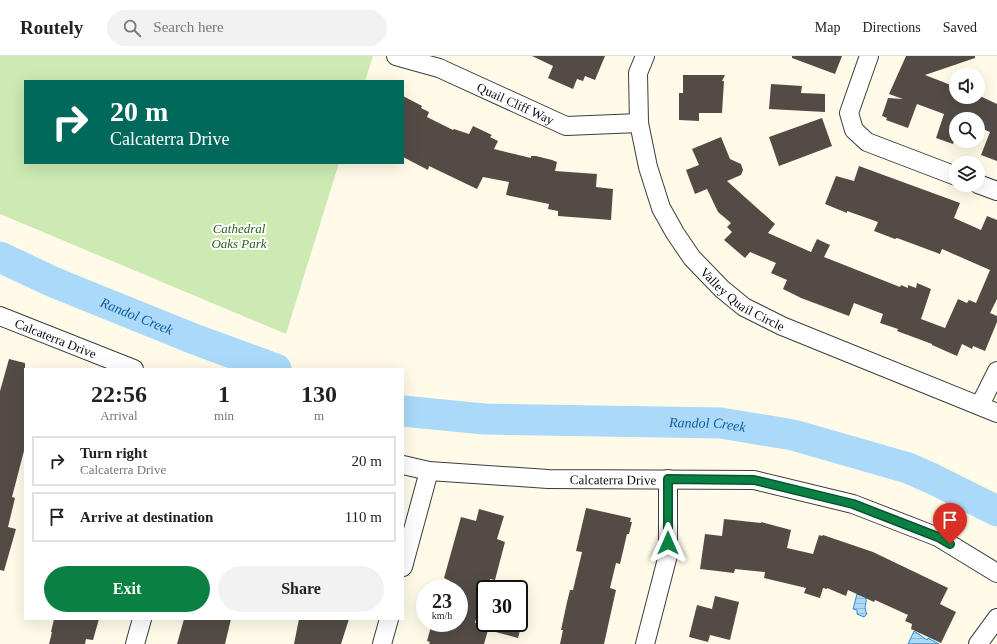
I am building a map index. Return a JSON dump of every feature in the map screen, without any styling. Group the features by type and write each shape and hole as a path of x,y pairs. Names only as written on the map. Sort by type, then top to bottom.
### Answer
{"street":[{"name":"Quail Cliff Way","path":"396,56 439,68 566,126 639,123"},
{"name":"Valley Quail Circle","path":"645,56 638,74 639,123 648,167 661,208 674,233 692,258 722,289 744,307 782,326 997,413"},
{"path":"869,56 849,113 854,130 868,142 949,173"},
{"path":"985,187 997,191"},
{"name":"Calcaterra Drive","path":"0,316 131,368"},
{"path":"980,405 997,371"},
{"name":"Calcaterra Drive","path":"404,465 429,471 548,479 754,480 853,504 938,537 997,573"},
{"path":"404,563 429,471"},
{"path":"645,644 668,555 668,479"},
{"path":"978,644 997,618"},
{"path":"135,644 142,620"},
{"path":"382,644 389,620"}],"green space":[{"name":"Cathedral Oaks Park","path":"0,56 373,56 365,80 24,80 24,164 339,164 286,334 0,214"}],"water":[{"path":"857,594 866,597 865,610 867,614 864,617 857,614 857,610 853,609"},
{"path":"914,631 927,640 928,638 939,644 908,644"}],"building":[{"path":"532,56 605,56 595,80 585,76 583,81 577,79 573,89 548,78 553,66"},
{"path":"792,56 842,56 835,74 792,58"},
{"path":"906,56 975,56 975,58 925,75 949,84 949,104 985,104 985,98 997,104 997,161 981,155 990,132 985,130 985,112 949,112 949,143 936,138 944,114 917,104 908,128 886,120 887,118 882,116 888,98 903,99 889,94"},
{"path":"683,75 725,75 722,81 724,81 722,113 699,113 699,121 679,120 679,93 683,93"},
{"path":"771,84 802,86 801,93 825,94 825,112 769,109"},
{"path":"404,97 422,106 421,108 429,112 427,117 453,130 454,129 469,134 473,126 492,135 490,137 498,141 494,149 531,158 531,156 536,156 552,160 557,162 555,171 597,174 596,187 613,189 611,220 558,216 558,211 548,209 549,204 506,195 509,182 483,177 477,189 429,166 428,170 404,158"},
{"path":"822,118 832,146 779,166 769,137"},
{"path":"721,137 730,159 741,164 743,170 741,175 727,181 775,224 768,233 811,252 817,239 830,245 824,257 900,287 901,285 908,288 908,285 916,288 917,283 931,289 921,319 945,328 958,299 967,303 969,300 976,303 990,270 942,249 940,254 874,231 878,222 847,211 847,213 825,204 836,176 854,181 859,166 960,203 954,218 981,230 987,216 997,220 997,299 990,313 997,316 997,322 985,351 973,346 972,349 962,344 957,356 932,344 897,331 898,329 880,323 883,314 854,303 849,316 801,298 783,289 787,280 771,273 776,263 750,252 745,258 724,240 732,232 727,227 731,223 718,212 707,189 695,194 686,170 699,165 692,149"},
{"path":"9,359 25,363 24,451 12,497 15,498 8,527 16,529 4,571 0,570 0,391"},
{"path":"586,508 631,518 630,522 632,522 629,534 627,534 620,564 616,563 610,588 616,590 604,644 560,644 563,630 561,630 567,602 570,590 573,590 582,552 576,551"},
{"path":"479,509 504,516 497,539 505,542 495,580 476,580 476,632 487,632 484,644 429,644 430,642 427,641 430,632 468,632 468,580 448,580 444,578 461,517 476,521"},
{"path":"724,519 761,522 791,530 787,548 813,554 819,535 823,535 873,552 948,588 940,604 956,612 941,643 911,629 912,624 905,621 908,615 848,590 846,596 827,588 823,588 820,598 804,593 806,588 764,578 765,572 735,569 734,573 700,569 705,534 722,536"},
{"path":"715,596 739,602 730,640 710,635 708,642 689,637 697,605 712,609"},
{"path":"54,620 99,620 93,640 86,639 85,644 49,644"},
{"path":"184,620 231,620 225,644 177,644"},
{"path":"299,620 349,620 341,644 294,644"},
{"path":"496,632 520,632 518,638"}],"waterway":[{"name":"Randol Creek","path":"0,257 53,282 194,339 273,368"},
{"name":"Randol Creek","path":"404,411 484,419 721,423 793,435 908,468 997,511"}],"route":[{"path":"668,543 668,479 754,480 853,504 938,537 950,544"}]}
